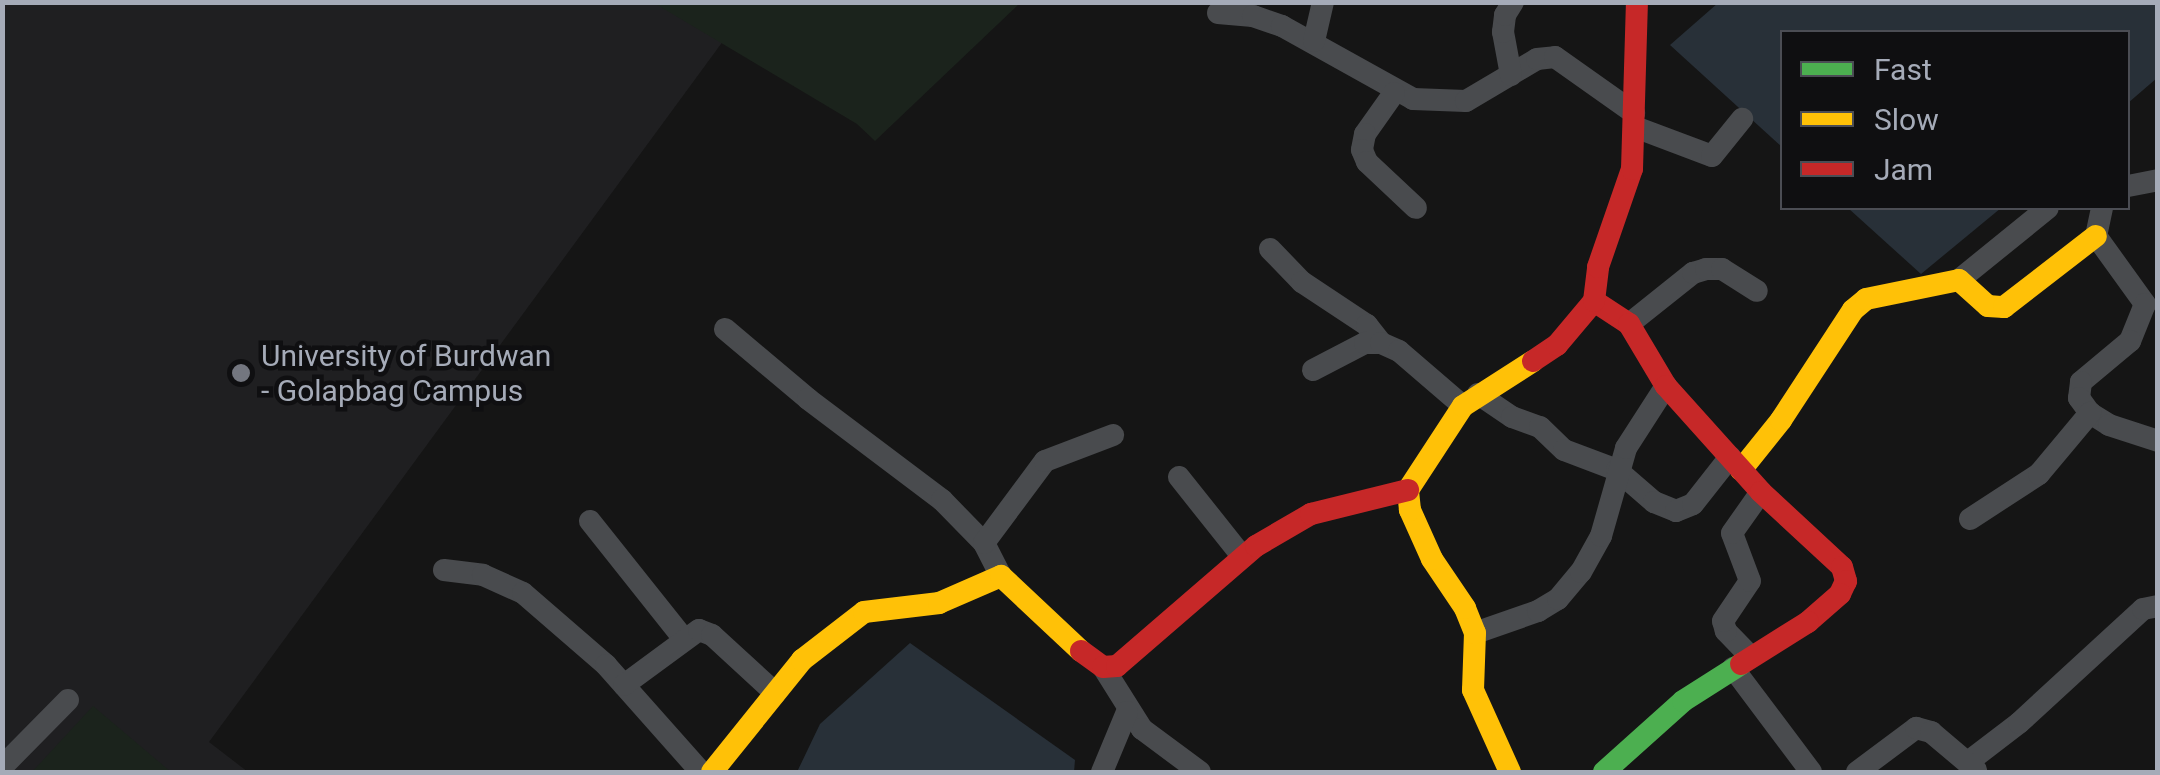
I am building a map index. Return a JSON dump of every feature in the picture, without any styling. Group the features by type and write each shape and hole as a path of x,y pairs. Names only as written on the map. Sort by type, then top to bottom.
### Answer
{"street":[{"path":"1314,41 1323,2"},
{"path":"1512,74 1502,32 1505,15 1513,2"},
{"path":"1510,772 1473,690 1475,633 1465,608 1432,559 1410,510 1408,490 1470,400 1557,345 1586,317 1594,300 1598,267 1632,169 1638,2"},
{"path":"1218,12 1253,16 1314,41 1394,92 1413,99 1466,101 1537,59 1555,57 1634,120 1712,156 1742,119"},
{"path":"1394,92 1364,134 1362,150 1367,162 1416,208"},
{"path":"2130,186 2158,180"},
{"path":"1312,370 1365,343 1381,343 1399,350 1470,400 1540,427 1581,460 1617,470 1654,502 1686,510 1781,420 1853,310 1866,300 1959,280 2046,210"},
{"path":"1959,280 1988,306 2004,308 2096,236 2102,210"},
{"path":"2096,236 2151,303 2130,341 2082,382 2079,398 2090,413 2110,425 2158,441"},
{"path":"1270,249 1302,282 1366,325 1381,343"},
{"path":"1628,324 1692,273 1706,268 1722,269 1757,291"},
{"path":"1594,300 1628,324 1666,386 1761,492 1842,567 1846,581 1840,594 1808,622 1683,701 1604,772"},
{"path":"725,329 808,400 942,500 984,542 1001,576 1089,660 1103,666 1117,666 1130,658 1241,555 1311,514 1408,490"},
{"path":"1475,633 1538,611 1558,598 1581,572 1601,536 1626,448 1666,386"},
{"path":"1970,519 2039,474 2090,413"},
{"path":"984,542 1045,461 1113,435"},
{"path":"1179,477 1241,555"},
{"path":"1761,492 1732,533 1750,581 1723,621 1742,662 1810,772"},
{"path":"590,522 684,639"},
{"path":"444,570 484,575 523,592 582,641 702,772"},
{"path":"712,772 802,660 864,612 938,603 1001,576"},
{"path":"1857,772 1916,728 1931,732 1973,767 2143,609 2158,606"},
{"path":"624,685 700,630 712,635 775,694"},
{"path":"1103,666 1142,729 1200,772"},
{"path":"2,767 68,700"},
{"path":"1102,772 1128,712"}],"shaded area":[{"name":"University of Burdwan - Golapbag Campus","path":"2,3 751,3 209,742 248,772 3,772"},
{"path":"654,3 1020,3 875,141 857,124"},
{"path":"1718,3 2157,3 2157,78 2130,101 2130,30 1780,30 1780,145 1670,45"},
{"path":"1850,210 1999,210 1921,274"},
{"path":"910,643 1075,760 1074,772 797,772 820,724"},
{"path":"93,706 171,772 32,772"}],"traffic: fast":[{"path":"1604,772 1683,701 1741,664"}],"traffic: slow":[{"path":"1741,470 1781,420 1853,310 1866,299 1959,280 1988,306 2004,307 2096,236"},
{"path":"1510,772 1473,690 1475,633 1465,608 1432,559 1410,510 1408,490 1463,406 1533,361"},
{"path":"712,772 802,660 864,612 939,603 1001,576 1081,651"}],"traffic: jam":[{"path":"1533,361 1557,345 1594,301 1598,267 1632,169 1637,2"},
{"path":"1594,301 1629,324 1666,386 1761,492 1842,567 1846,581 1840,594 1808,622 1741,664"},
{"path":"1081,651 1103,667 1117,666 1256,546 1311,514 1408,490"}],"place":[{"name":"University of Burdwan - Golapbag Campus","path":"241,373"}]}
